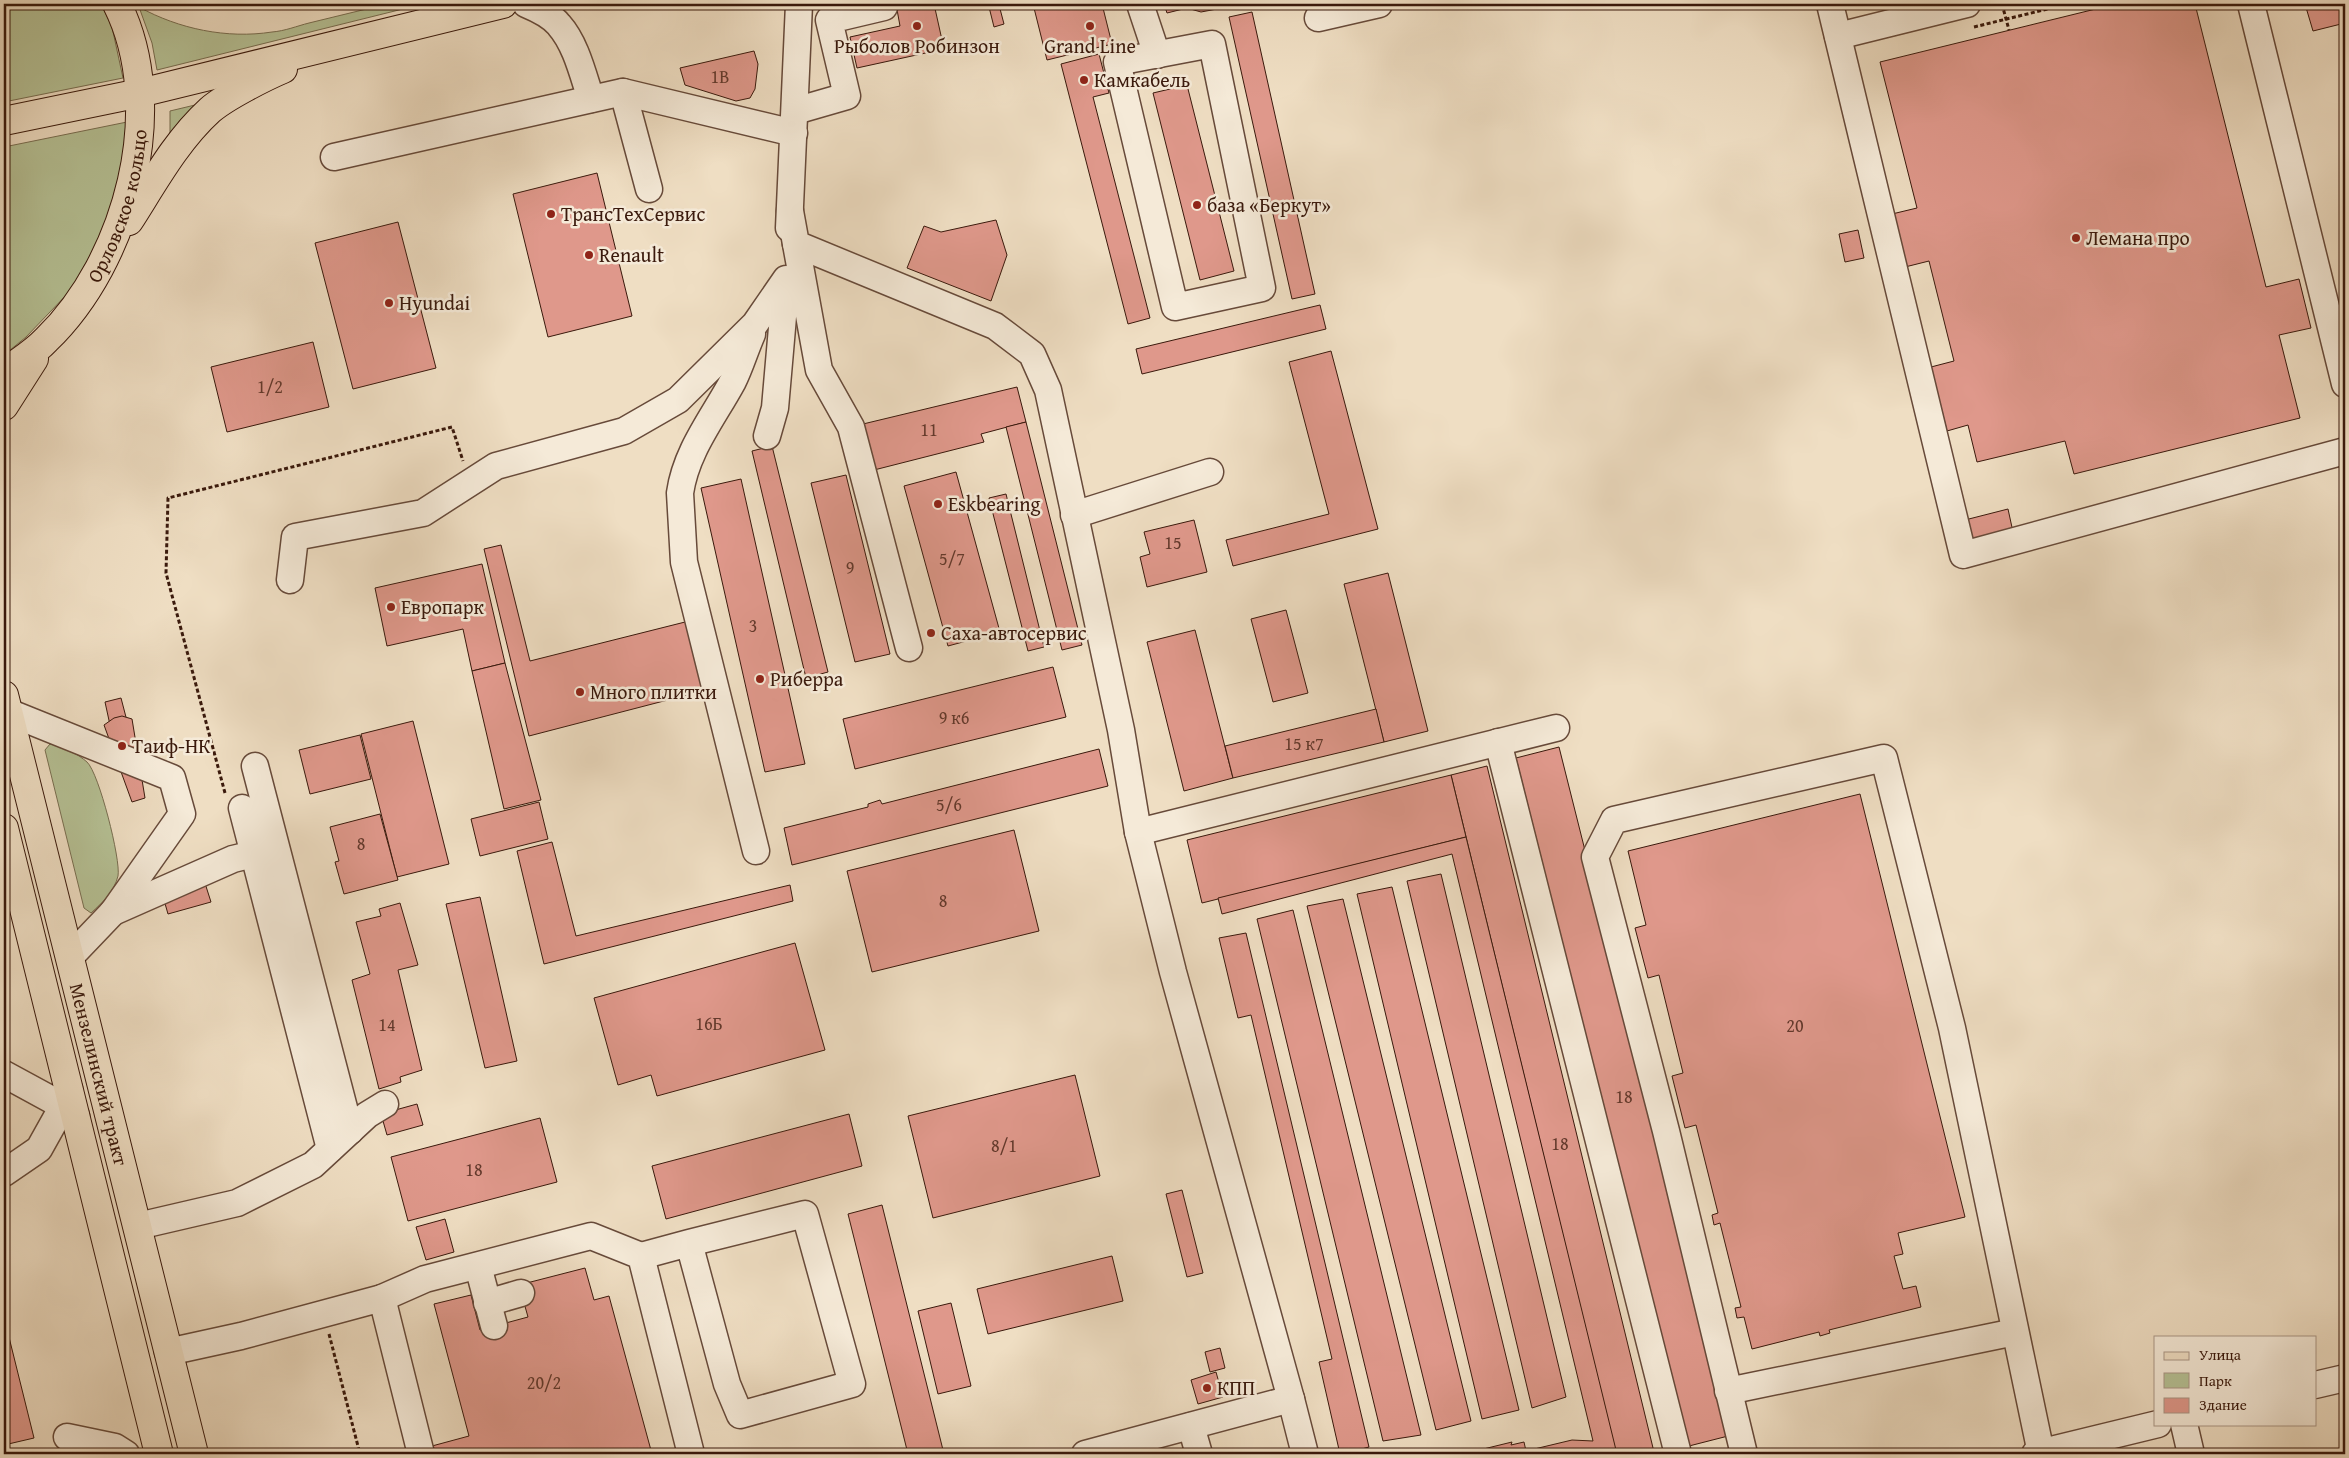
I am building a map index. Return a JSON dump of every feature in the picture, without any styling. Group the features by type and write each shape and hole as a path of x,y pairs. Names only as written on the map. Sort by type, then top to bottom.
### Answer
{"main road":[{"name":"Орловское кольцо","path":"4,373 46,340 80,300 107,253 126,206 136,166 141,119 140,93 129,27 118,4"},
{"path":"4,121 140,93 503,4"},
{"path":"107,253 179,143 211,109 267,75 342,44"},
{"path":"4,406 46,340"},
{"name":"Мензелинский тракт","path":"6,703 194,1454"},
{"name":"Мензелинский тракт","path":"4,828 69,1103 159,1454"}],"street":[{"path":"526,4 542,12 559,25 572,47 591,99"},
{"path":"766,436 774,408 786,279 799,4"},
{"path":"1140,4 1157,55"},
{"path":"1318,18 1379,4"},
{"path":"1830,4 1963,555 2345,451"},
{"path":"1838,36 1967,4"},
{"path":"2251,4 2345,384"},
{"path":"334,157 623,92 794,122 848,96 829,20 884,7"},
{"path":"1212,44 1262,288 1176,307 1117,62 1157,55 1212,44"},
{"path":"623,92 649,189"},
{"path":"790,211 819,370 851,427 909,648"},
{"path":"796,244 995,326 1032,354 1048,390 1121,730 1138,832 1173,972 1292,1399 1305,1454"},
{"path":"756,851 684,562 680,493 681,481 699,436 733,380 756,324 786,279"},
{"path":"290,580 295,537 422,513 496,466 624,431 678,400 756,324"},
{"path":"1074,515 1210,472"},
{"path":"6,703 172,778 182,814 113,912 70,957"},
{"path":"1138,832 1556,728"},
{"path":"1498,742 1678,1454"},
{"path":"1744,1454 1666,1131 1595,857 1614,820 1884,758 1952,1028 2015,1332 2038,1454 2154,1425"},
{"path":"255,766 265,851 330,1149"},
{"path":"234,804 265,851 350,1131"},
{"path":"113,912 233,859 265,851"},
{"path":"4,1074 69,1103 39,1149 4,1173"},
{"path":"138,1226 237,1203 313,1165 367,1115 386,1104"},
{"path":"168,1352 241,1336 382,1298 425,1279 591,1236 640,1256 688,1243 805,1214 852,1384 740,1415 727,1384 688,1243"},
{"path":"640,1256 691,1454"},
{"path":"478,1266 490,1315 522,1293"},
{"path":"382,1298 421,1454"},
{"path":"1728,1391 2015,1332"},
{"path":"2316,1386 2345,1378"},
{"path":"1085,1454 1292,1399"},
{"path":"1191,1426 1199,1454"},
{"path":"2184,1426 2191,1454"},
{"path":"66,1437 115,1446 126,1454"}],"path":[{"path":"2002,4 2009,30"},
{"path":"234,804 166,573 168,498 452,427 470,482"},
{"path":"324,1313 360,1454"}],"green space":[{"path":"4,4 101,4 112,27 123,78 4,102"},
{"path":"387,4 423,4 157,70 152,43 139,7 170,21 204,30 221,33 255,34 282,31"},
{"path":"195,105 181,119 170,135 170,111"},
{"path":"127,122 128,153 103,232 72,289 26,337 4,355 4,147"},
{"path":"50,744 69,750 87,762 92,769 103,799 113,836 118,876 111,892 91,913 84,908 45,750"}],"building":[{"path":"896,4 934,4 944,49 857,68 850,37 900,26"},
{"path":"1033,4 1102,4 1112,44 1047,60"},
{"path":"1164,4 1216,4 1217,9 1201,12 1187,8 1167,13"},
{"name":"Лемана про","path":"2116,4 2195,4 2266,287 2299,279 2311,328 2279,335 2300,418 2074,474 2065,441 1977,462 1968,425 1947,431 1931,367 1954,361 1929,261 1905,267 1892,214 1917,208 1880,62"},
{"path":"2305,4 2345,4 2345,23 2313,31"},
{"path":"999,5 1004,24 994,27 989,7"},
{"path":"1252,12 1315,294 1292,299 1229,17"},
{"path":"754,51 758,64 755,89 750,98 736,101 685,85 680,68"},
{"path":"1099,54 1109,93 1093,97 1150,318 1128,324 1061,64"},
{"path":"1187,85 1234,271 1200,280 1153,93"},
{"path":"597,173 632,316 548,337 513,194"},
{"path":"996,220 1007,255 991,301 907,268 924,226 941,232"},
{"path":"398,222 436,368 353,389 315,243"},
{"path":"1858,230 1864,258 1845,262 1839,234"},
{"path":"1320,305 1326,329 1142,374 1136,349"},
{"path":"313,342 329,407 227,432 211,367"},
{"path":"1331,351 1378,529 1233,566 1226,540 1329,514 1289,362"},
{"path":"1017,387 1026,422 981,434 984,442 874,470 863,424"},
{"path":"1026,422 1082,645 1062,650 1006,427"},
{"path":"772,446 828,672 806,678 752,451"},
{"path":"956,472 1000,632 948,646 904,486"},
{"path":"846,475 890,654 855,662 811,483"},
{"path":"741,479 805,764 765,772 701,488"},
{"path":"1006,494 1044,647 1028,651 989,498"},
{"path":"2008,509 2013,532 1967,544 1961,521"},
{"path":"1194,520 1207,572 1147,587 1140,557 1150,554 1144,532"},
{"path":"501,545 530,661 697,619 710,689 529,736 484,549"},
{"path":"482,564 505,663 472,671 463,629 387,646 375,588"},
{"path":"1388,573 1428,731 1384,742 1344,584"},
{"path":"1286,610 1308,693 1273,702 1251,619"},
{"path":"1195,630 1233,778 1184,791 1147,642"},
{"path":"505,663 541,800 504,809 472,671"},
{"path":"1053,667 1066,717 855,769 843,719"},
{"path":"121,698 127,721 110,725 105,702"},
{"path":"1376,709 1384,742 1233,778 1225,746"},
{"path":"122,716 132,719 145,798 132,802 104,725 114,718"},
{"path":"413,721 449,864 397,877 361,734"},
{"path":"360,735 371,779 310,794 299,750"},
{"path":"1559,747 1732,1435 1689,1446 1516,758"},
{"path":"1099,749 1108,786 792,865 784,828 868,807 868,804 880,800 882,804"},
{"path":"1487,766 1654,1452 1645,1454 1616,1454 1451,775"},
{"path":"1451,775 1466,837 1202,903 1187,840"},
{"path":"1860,794 1965,1217 1898,1233 1903,1254 1894,1256 1903,1289 1916,1286 1921,1307 1829,1330 1830,1333 1820,1336 1819,1332 1752,1349 1744,1317 1737,1318 1735,1308 1741,1307 1720,1223 1714,1225 1712,1215 1718,1213 1696,1125 1685,1128 1672,1076 1683,1073 1659,975 1648,978 1635,928 1646,925 1628,851"},
{"path":"539,802 548,839 480,856 471,819"},
{"path":"380,814 398,880 344,894 335,862 339,861 330,827"},
{"path":"1014,830 1039,931 872,972 847,871"},
{"path":"1466,837 1616,1450 1599,1454 1463,1454 1512,1442 1511,1445 1524,1442 1526,1451 1572,1440 1593,1441 1452,854 1222,914 1218,898"},
{"path":"552,842 576,936 790,885 793,901 544,964 517,851"},
{"path":"1441,874 1566,1397 1532,1408 1407,881"},
{"path":"203,877 211,902 168,914 164,900"},
{"path":"1392,887 1519,1410 1482,1419 1357,894"},
{"path":"480,897 517,1061 485,1068 446,904"},
{"path":"1343,899 1471,1421 1436,1430 1307,906"},
{"path":"400,903 418,965 398,970 422,1070 400,1077 401,1082 379,1089 352,980 370,974 356,922 381,916 379,909"},
{"path":"1293,910 1421,1435 1383,1441 1257,919"},
{"path":"1246,933 1369,1447 1343,1454 1340,1454 1319,1362 1332,1359 1251,1015 1238,1018 1219,938"},
{"path":"795,943 825,1050 657,1096 651,1075 618,1085 594,998"},
{"path":"1075,1075 1100,1176 933,1218 908,1116"},
{"path":"417,1104 423,1125 387,1135 381,1114"},
{"path":"849,1114 862,1166 666,1219 652,1166"},
{"path":"540,1118 557,1182 408,1221 391,1157"},
{"path":"1182,1190 1203,1273 1187,1277 1166,1194"},
{"path":"882,1205 944,1454 908,1454 848,1214"},
{"path":"445,1219 454,1252 426,1260 416,1227"},
{"path":"1112,1256 1123,1301 988,1334 977,1289"},
{"path":"585,1268 594,1300 609,1296 652,1454 434,1454 432,1446 469,1436 434,1304 471,1295 480,1330 528,1317 519,1285"},
{"path":"951,1303 971,1386 938,1394 918,1311"},
{"path":"4,1317 34,1438 4,1445"},
{"path":"1220,1348 1225,1368 1210,1372 1205,1352"},
{"name":"КПП","path":"1216,1372 1223,1397 1198,1404 1191,1380"}],"place":[{"name":"Рыболов Робинзон","path":"917,26"},
{"name":"Grand Line","path":"1090,26"},
{"name":"Камкабель","path":"1084,80"},
{"name":"база «Беркут»","path":"1197,205"},
{"name":"ТрансТехСервис","path":"551,214"},
{"name":"Лемана про","path":"2076,238"},
{"name":"Renault","path":"589,255"},
{"name":"Hyundai","path":"389,303"},
{"name":"Eskbearing","path":"938,504"},
{"name":"Европарк","path":"391,607"},
{"name":"Саха-автосервис","path":"931,633"},
{"name":"Риберра","path":"760,679"},
{"name":"Много плитки","path":"580,692"},
{"name":"Таиф-НК","path":"122,746"},
{"name":"КПП","path":"1207,1388"}]}
